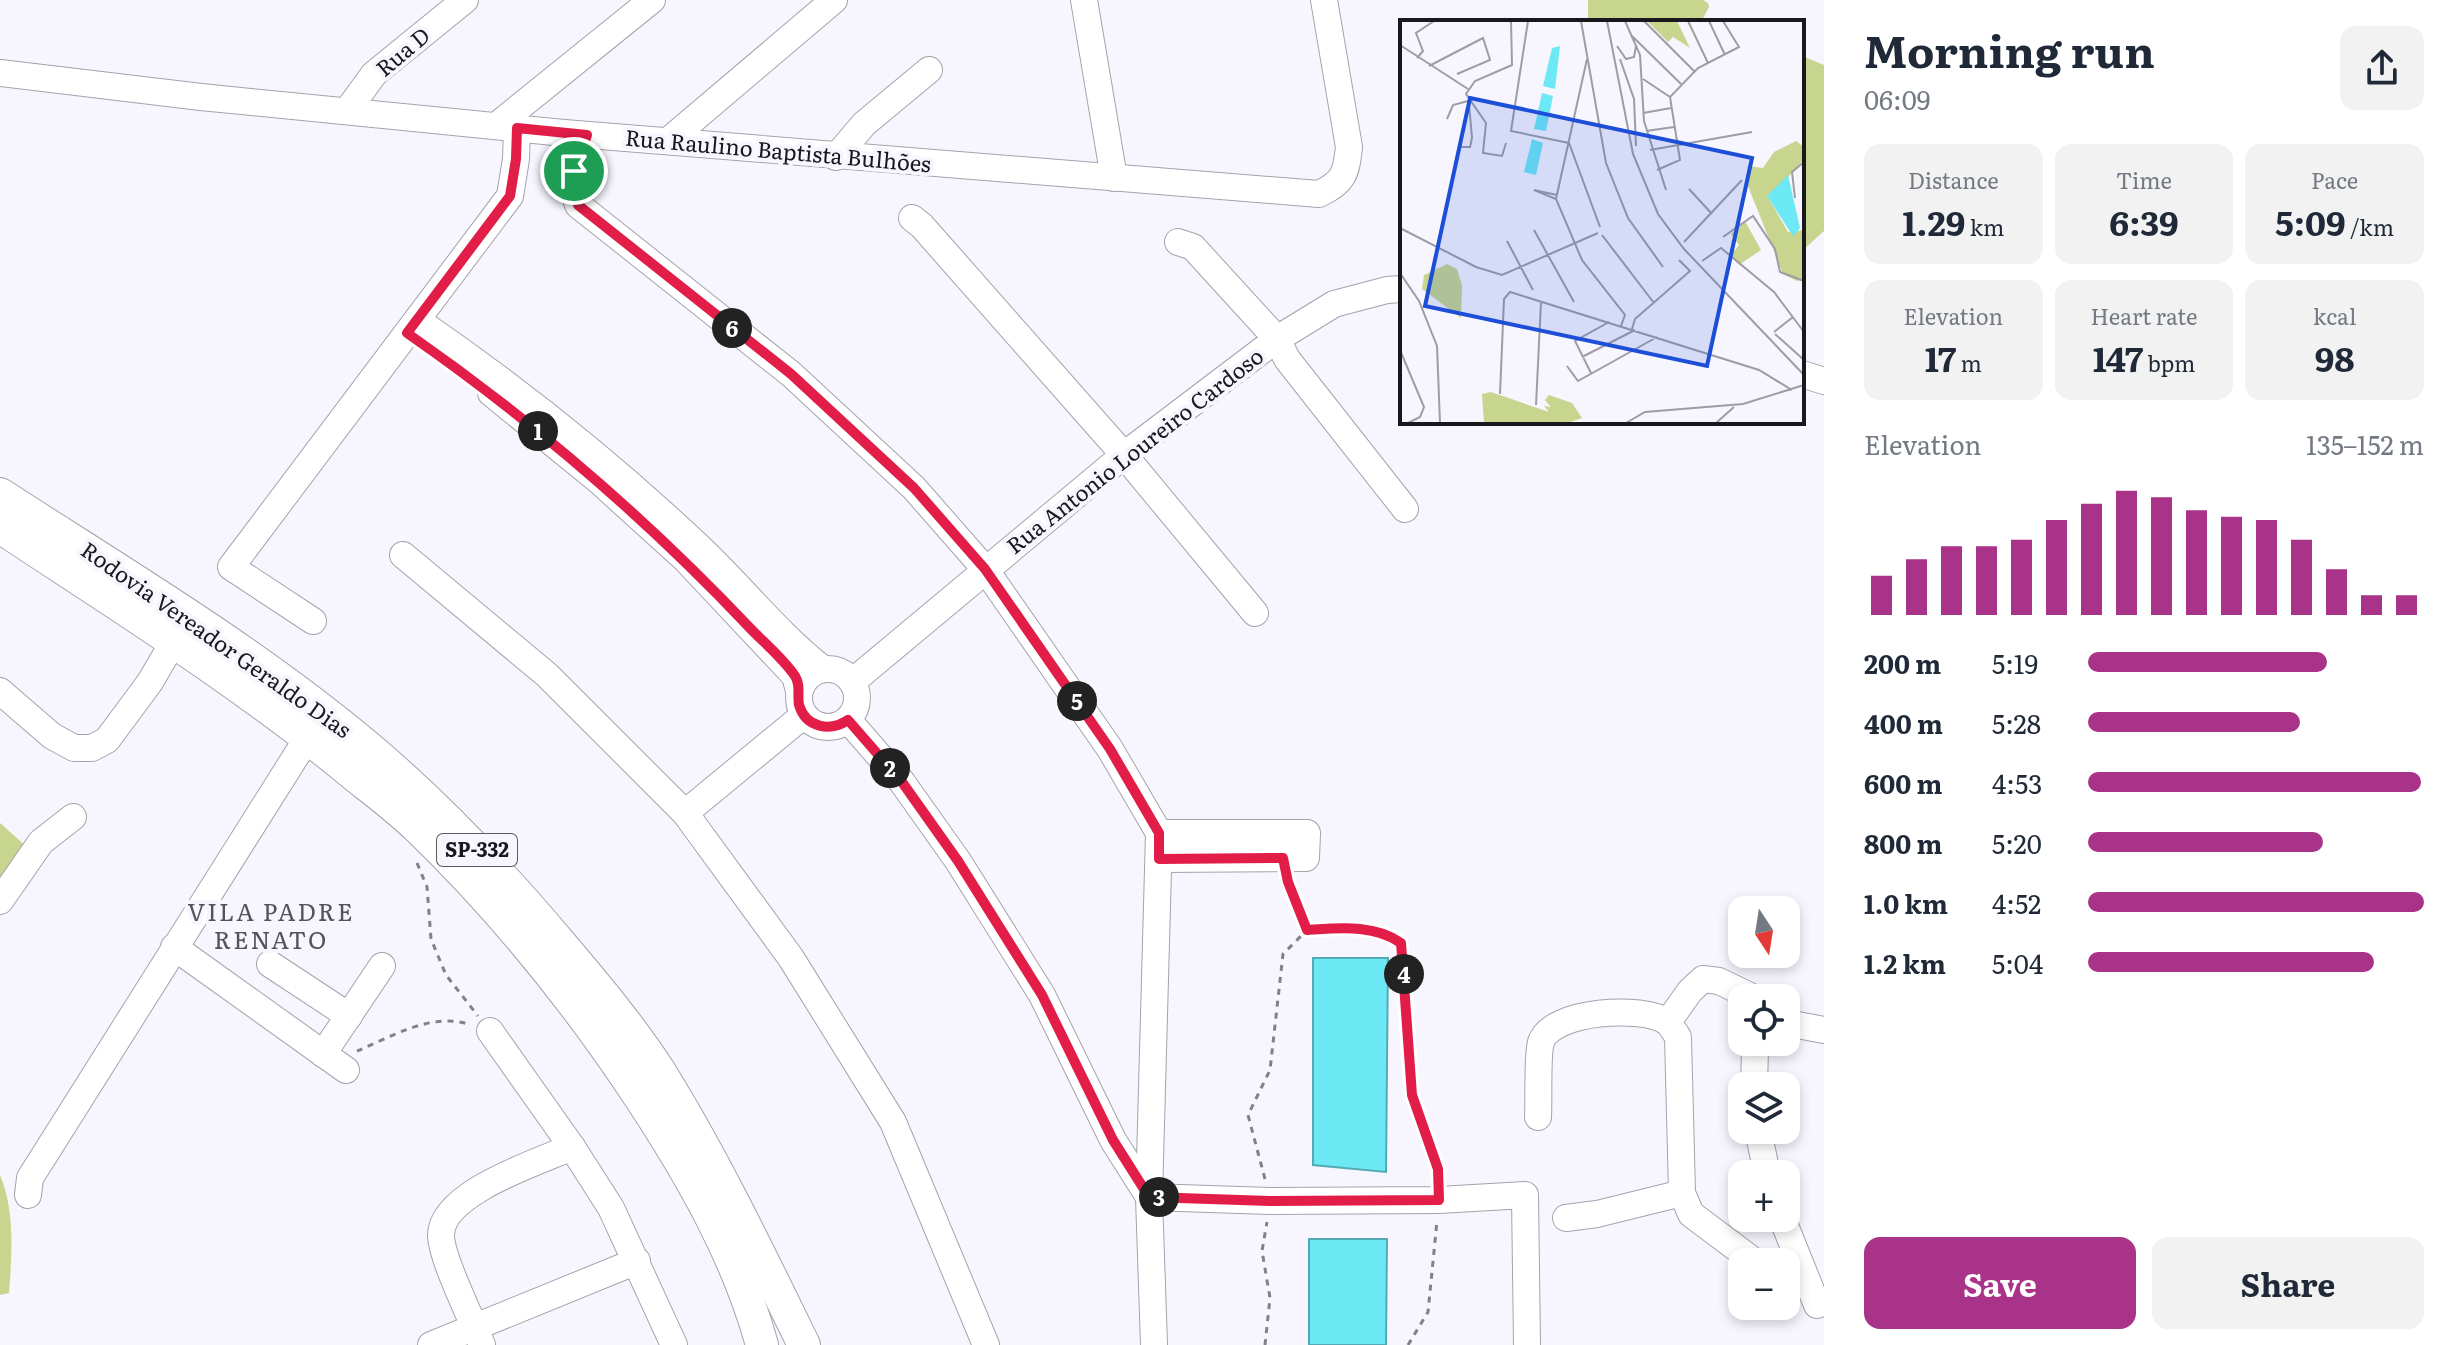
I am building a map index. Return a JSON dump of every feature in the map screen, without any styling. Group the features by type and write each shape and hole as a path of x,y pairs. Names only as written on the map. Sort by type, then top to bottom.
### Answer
{"main road":[{"name":"Rodovia Vereador Geraldo Dias","path":"0,494 190,617 296,692 368,748 434,806 504,877 586,974 658,1070 740,1213 804,1345"},
{"name":"Rodovia Vereador Geraldo Dias","path":"0,527 174,641 308,737 415,825 485,897 550,974 623,1072 660,1128 705,1206 742,1285 762,1345"}],"street":[{"name":"Rua D","path":"347,111 374,74 465,0"},
{"path":"313,621 231,567 510,196 516,159 507,127 652,0"},
{"path":"668,141 834,0"},
{"path":"1084,0 1114,178"},
{"name":"Rua Raulino Baptista Bulhões","path":"0,73 201,97 587,135 1319,194 1337,186 1347,169 1349,147 1324,0"},
{"path":"836,157 864,124 929,70"},
{"path":"587,135 574,171 572,188 578,205 791,374 914,488 985,569 1110,749 1159,846 1149,1197 1154,1345"},
{"path":"912,218 1124,455 1255,613"},
{"path":"1178,242 1193,247 1277,339 1287,359 1405,509"},
{"name":"Rua Antonio Loureiro Cardoso","path":"852,682 1124,455 1277,339 1334,304 1400,289"},
{"path":"412,326 483,365 615,468 823,669"},
{"path":"412,326 621,501 686,560 795,676 802,703 816,725 833,727 848,720 857,697 852,682 839,671 823,669 808,677 802,703 685,813"},
{"path":"1804,375 1824,381"},
{"path":"403,555 547,675 685,813 791,958 893,1122 986,1345"},
{"path":"0,691 52,736 74,748 92,748 107,740 150,682 174,641"},
{"path":"848,720 902,782 958,861 1042,995 1113,1140 1149,1197"},
{"path":"28,1195 30,1178 308,737"},
{"path":"0,901 41,842 73,817"},
{"path":"1159,846 1283,858"},
{"path":"174,947 334,1062 349,1016 382,966"},
{"path":"270,964 349,1016"},
{"path":"1668,1022 1690,991 1703,979 1728,985"},
{"path":"1538,1117 1541,1042 1549,1031 1587,1014 1617,1012 1668,1022 1678,1037 1682,1193 1691,1214 1736,1248"},
{"path":"1800,1025 1824,1030"},
{"path":"490,1031 611,1208 674,1345"},
{"path":"479,1336 445,1254 441,1235 446,1215 461,1200 490,1184 572,1147"},
{"path":"1566,1218 1597,1214 1682,1193"},
{"path":"1149,1197 1270,1201 1439,1200 1525,1195 1527,1345"},
{"path":"1788,1232 1820,1309"},
{"path":"431,1345 479,1336 637,1261"},
{"path":"1800,1294 1820,1309"}],"path":[{"path":"415,858 427,887 431,939 446,975 490,1031"},
{"path":"1283,858 1288,882 1307,930"},
{"path":"1265,1345 1270,1298 1262,1251 1270,1201 1248,1115 1270,1070 1283,954 1307,930 1368,929 1389,934 1401,943 1412,1095 1438,1169 1439,1200 1428,1312 1408,1345"},
{"path":"334,1062 381,1039 430,1023 464,1022 490,1031"}],"green space":[{"path":"1588,0 1703,0 1709,7 1702,20 1588,20"},
{"path":"1804,57 1824,65 1824,231 1804,249"},
{"path":"0,823 28,848 0,887"},
{"path":"0,1175 8,1203 11,1248 9,1293 0,1295"}],"water":[{"path":"1313,958 1388,958 1386,1172 1313,1165"},
{"path":"1309,1239 1387,1239 1386,1345 1309,1345"}],"district":[{"name":"VILA PADRE RENATO","path":"271,927"}],"route":[{"path":"517,128 587,135 574,171 572,188 578,205 791,374 914,488 985,569 1110,749 1159,833 1159,859 1283,858 1288,882 1307,930 1368,929 1389,934 1401,943 1412,1095 1438,1169 1439,1200 1270,1201 1149,1197 1113,1140 1042,995 958,861 902,782 862,733 848,720 833,727 809,721 800,707 795,676 686,560 599,481 521,417 407,333 510,196 517,128"}]}
